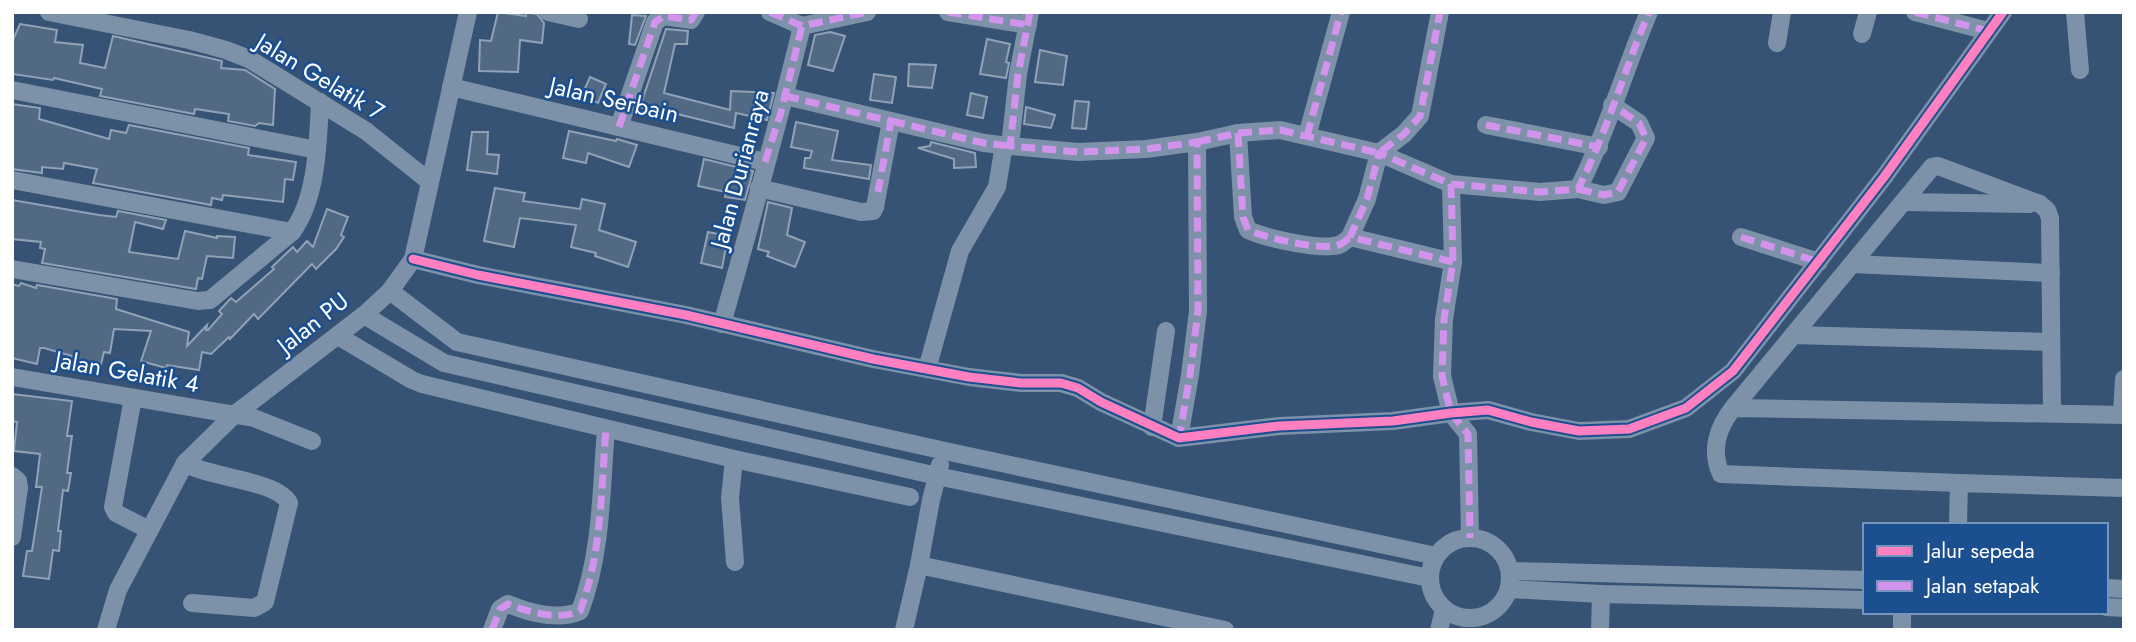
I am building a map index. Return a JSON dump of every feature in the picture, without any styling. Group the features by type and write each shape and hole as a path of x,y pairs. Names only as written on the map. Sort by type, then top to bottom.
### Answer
{"street":[{"name":"Jalan Gelatik 7","path":"49,12 189,40 226,50 263,66 366,131 430,182"},
{"name":"Jalan PU","path":"106,630 118,590 185,463 234,415 365,315 390,291 413,259 468,12"},
{"path":"548,12 579,19"},
{"path":"620,127 655,22 664,16 691,20 696,12"},
{"path":"770,12 802,26 867,12"},
{"path":"927,369 960,251 997,187 1007,146 1029,19 948,12"},
{"path":"1307,136 1341,12"},
{"path":"1238,133 1243,218 1248,230 1261,236 1325,247 1340,245 1350,237 1367,199 1379,153 1405,134 1420,116 1440,12"},
{"path":"1578,189 1598,147 1649,12"},
{"path":"1777,43 1782,12"},
{"path":"1862,34 1868,12"},
{"path":"1915,12 1988,31"},
{"path":"413,259 927,369 1021,383 1061,383 1078,388 1101,402 1179,438 1279,426 1393,421 1488,410 1579,431 1629,429 1686,408 1733,371 1819,262 2003,12"},
{"path":"2075,12 2080,70"},
{"name":"Jalan Durianraya","path":"722,324 802,26"},
{"name":"Jalan Serbain","path":"451,87 765,162"},
{"path":"12,90 317,150"},
{"path":"785,96 984,143 1078,152 1146,149 1238,133 1280,130 1379,153 1451,184 1540,192 1578,189 1604,195 1618,192 1646,138 1639,123 1612,105"},
{"path":"12,269 198,301 210,300 292,232 301,220 317,150 320,102"},
{"path":"759,188 847,209 873,211 891,121"},
{"path":"1486,125 1598,147"},
{"path":"1179,438 1198,311 1197,142"},
{"path":"2052,412 2050,218 2040,204 1938,166 1932,167 1722,421 1715,450 1716,463 1721,474 2124,488"},
{"path":"12,180 292,232"},
{"path":"1451,184 1453,262 1444,319 1441,376 1451,413 1468,434 1470,538"},
{"path":"1903,202 2040,204"},
{"path":"1350,237 1453,262"},
{"path":"1741,237 1819,262"},
{"path":"1852,264 2051,273"},
{"path":"390,291 457,342 945,451 1436,556"},
{"path":"365,315 444,363 937,476 1430,578"},
{"path":"1152,427 1166,331"},
{"path":"1793,335 2051,342"},
{"path":"338,336 422,384 734,459 910,497"},
{"name":"Jalan Gelatik 4","path":"12,377 254,418 312,441"},
{"path":"1733,408 2123,415 2124,379"},
{"path":"133,398 113,507 116,513 149,530"},
{"path":"492,630 500,609 508,604 528,612 570,616 580,611 587,593 601,517 606,429"},
{"path":"904,630 937,476 945,451"},
{"path":"734,459 730,498 735,562"},
{"path":"185,463 196,470 274,490 286,497 289,503 265,602 254,608 192,603"},
{"path":"12,476 18,481 19,488 12,537"},
{"path":"1958,523 1959,483"},
{"path":"1470,538 1489,542 1503,554 1510,580 1500,605 1487,623 1463,618 1444,609 1433,595 1430,578 1436,556 1451,542 1470,538"},
{"path":"919,565 1225,630"},
{"path":"1510,580 1863,580"},
{"path":"1510,580 1601,593 1863,600"},
{"path":"1600,630 1601,593"},
{"path":"1439,630 1444,609"}],"building":[{"path":"498,12 526,16 526,12 537,14 544,23 542,43 520,40 518,72 479,71 480,40 491,41"},
{"path":"632,15 646,16 635,45 629,44"},
{"path":"20,24 57,30 55,42 83,45 80,63 105,68 113,36 222,61 221,68 245,70 275,89 273,125 259,123 255,126 228,121 229,114 195,109 194,114 100,96 102,89 54,78 12,74 12,42"},
{"path":"666,29 688,31 687,44 675,44 664,93 730,110 731,91 774,93 767,120 736,113 734,128 673,113 671,117 640,107"},
{"path":"830,32 845,36 833,71 808,65 815,35"},
{"path":"987,39 1010,44 1006,78 980,74"},
{"path":"1040,50 1067,56 1063,85 1035,82"},
{"path":"909,64 936,65 932,88 908,86"},
{"path":"874,74 896,77 892,103 870,100"},
{"path":"590,77 606,84 598,103 582,95"},
{"path":"971,93 987,97 983,118 967,115"},
{"path":"1075,101 1089,102 1086,129 1072,128"},
{"path":"12,104 40,108 39,119 109,139 111,130 126,133 129,125 249,148 248,155 296,162 293,180 285,179 283,202 223,195 222,200 212,198 211,205 93,183 97,169 64,163 63,169 42,167 42,173 12,169"},
{"path":"1026,107 1055,115 1051,128 1024,124"},
{"path":"796,122 838,131 832,160 871,165 869,179 804,168 805,158 810,158 812,151 791,147"},
{"path":"569,131 637,145 629,167 588,153 586,163 563,158"},
{"path":"472,132 488,132 487,154 499,155 497,174 467,170"},
{"path":"931,142 975,153 976,167 954,168 954,159 918,148 930,146"},
{"path":"704,159 753,171 745,200 725,197 726,192 698,186"},
{"path":"495,188 525,193 523,201 580,209 582,199 605,204 599,230 636,242 628,267 595,256 596,253 571,247 576,225 520,218 514,247 484,241"},
{"path":"12,200 99,215 116,217 118,211 166,220 163,229 135,222 129,252 178,259 185,231 217,238 235,237 233,258 207,256 202,279 198,278 196,289 42,263 45,249 40,248 41,242 12,239"},
{"path":"768,202 792,208 787,235 805,242 795,267 767,256 769,252 758,249"},
{"path":"327,209 348,217 341,235 344,237 336,249 316,269 312,264 258,319 254,314 211,354 202,352 199,370 167,365 166,368 141,361 151,331 114,329 110,353 104,352 99,372 70,364 72,356 44,348 40,348 37,364 12,358 12,284 19,286 21,283 36,288 37,285 117,299 116,309 189,332 187,346 207,325 208,330 222,314 219,311 231,298 236,302 274,269 272,267 293,247 297,252 307,241 313,247"},
{"path":"708,232 728,236 722,268 701,263"},
{"path":"12,394 72,401 67,436 72,436 67,473 71,473 68,491 63,490 58,531 61,531 59,551 53,550 49,579 23,576 27,551 32,551 42,487 36,487 40,454 14,451 17,422 12,421"}],"marked path":[{"path":"619,127 655,22 664,16 691,20 696,12"},
{"path":"770,12 802,26 867,12"},
{"path":"948,12 1028,25"},
{"path":"1030,12 1018,74 1010,146 1078,152 1146,149 1197,142 1198,311 1179,438"},
{"path":"1307,136 1341,12"},
{"path":"1197,142 1238,133 1280,130 1379,153 1404,134 1420,116 1440,12"},
{"path":"1453,262 1350,237 1367,199 1379,153 1451,184 1540,192 1578,189 1598,146 1649,12"},
{"path":"1915,12 1988,31"},
{"path":"765,162 781,112 802,26"},
{"path":"785,96 891,121 878,192"},
{"path":"1578,189 1604,195 1618,192 1646,138 1639,123 1612,105"},
{"path":"891,121 984,143 1010,146"},
{"path":"1486,125 1599,147"},
{"path":"1238,133 1243,217 1248,230 1281,240 1322,246 1341,244 1350,237"},
{"path":"1451,184 1453,262 1444,319 1442,376 1451,413 1468,434 1470,538"},
{"path":"1741,237 1819,262"},
{"path":"492,630 500,609 508,604 553,615 580,611 597,544 606,429"}],"cycle path":[{"path":"413,259 478,275 686,315 873,359 969,377 1021,383 1061,383 1078,388 1101,402 1179,438 1279,426 1393,421 1488,410 1579,431 1629,429 1686,408 1733,371 1884,177 2003,12"}]}
